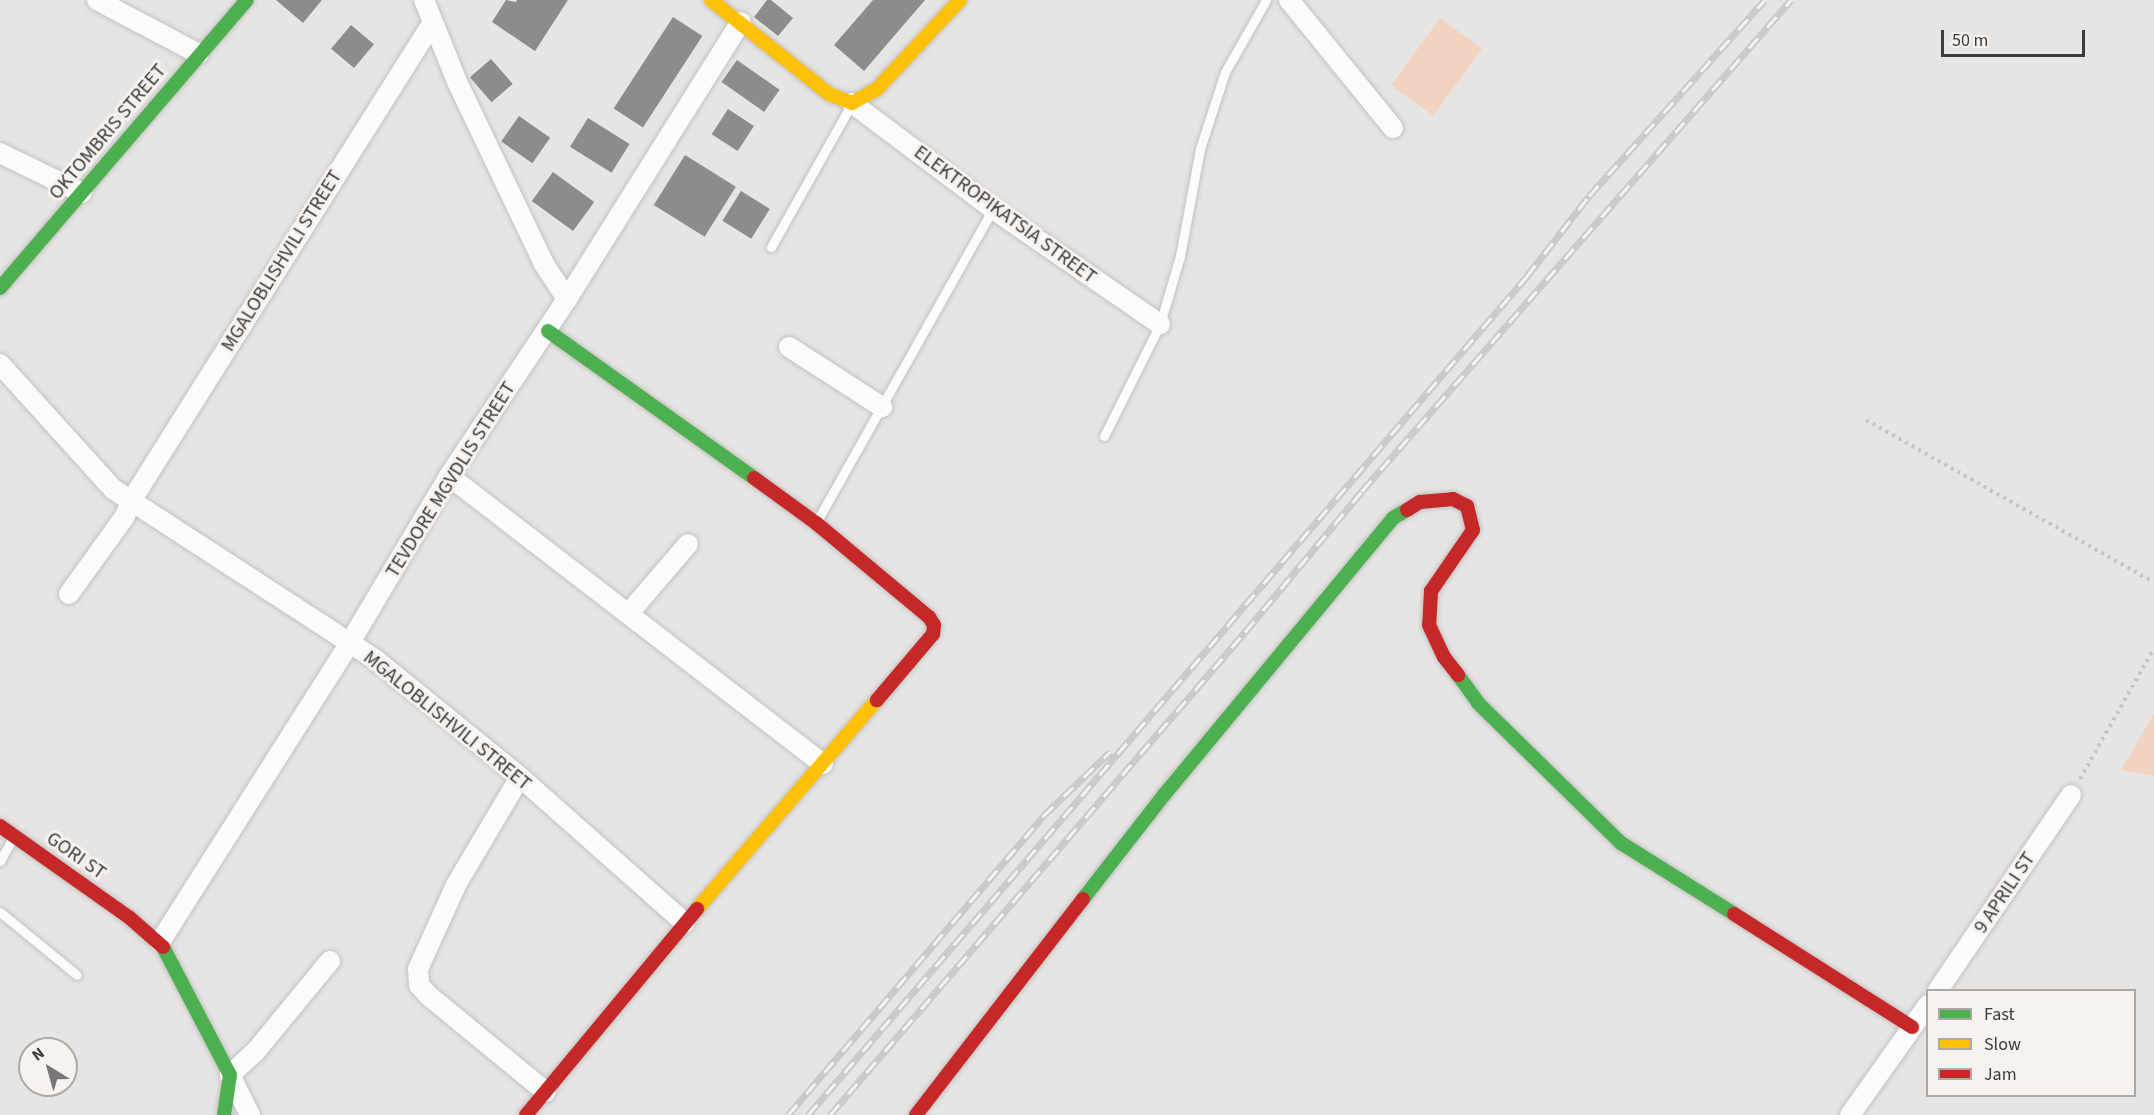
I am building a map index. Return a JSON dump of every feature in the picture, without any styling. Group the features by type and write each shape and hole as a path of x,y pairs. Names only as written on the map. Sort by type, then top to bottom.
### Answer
{"street":[{"path":"97,0 199,54"},
{"name":"OKTOMBRIS STREET","path":"0,288 246,0"},
{"path":"424,0 458,84 544,264 567,299 741,22"},
{"name":"ELEKTROPIKATSIA STREET","path":"711,0 829,94 852,103 993,209 1160,324"},
{"path":"852,103 877,89 960,0"},
{"path":"1289,0 1393,129"},
{"name":"MGALOBLISHVILI STREET","path":"69,594 125,516 131,501 432,22"},
{"path":"0,153 82,193"},
{"name":"TEVDORE MGVDLIS STREET","path":"159,942 349,644 449,476 548,331 567,299"},
{"path":"526,1115 685,923 933,634 934,625 929,617 816,523 548,331"},
{"path":"789,346 882,407"},
{"name":"MGALOBLISHVILI STREET","path":"0,364 113,489 376,660 520,777 685,923"},
{"path":"449,476 823,764"},
{"path":"916,1115 1164,795 1393,518 1420,502 1452,499 1467,506 1473,530 1431,591 1429,625 1444,657 1478,703 1621,843 1912,1027"},
{"path":"628,614 688,544"},
{"path":"520,777 457,883 418,969 419,985 429,996 546,1092"},
{"name":"9 APRILI ST","path":"1939,989 2071,795"},
{"name":"GORI ST","path":"0,826 130,918 159,942"},
{"path":"159,942 231,1075 250,1115"},
{"path":"224,1115 231,1075 255,1052 330,961"},
{"path":"1850,1115 1926,1008"}],"lane":[{"path":"1104,436 1160,324 1180,256 1200,149 1225,72 1266,0"},
{"path":"771,247 852,103"},
{"path":"816,523 993,209"},
{"path":"0,861 15,836"},
{"path":"0,912 77,975"}],"path":[{"path":"1866,420 2154,582"},
{"path":"2071,795 2154,648"}],"shaded area":[{"path":"1440,18 1482,49 1433,116 1391,85"},
{"path":"2154,714 2154,776 2121,770"}],"building":[{"path":"276,0 322,0 303,23"},
{"path":"506,0 516,2 517,0 568,0 535,51 492,22"},
{"path":"767,0 771,0 793,18 778,36 754,17"},
{"path":"873,0 925,0 864,71 834,45"},
{"path":"673,17 702,36 643,127 614,108"},
{"path":"351,25 374,44 354,68 331,49"},
{"path":"491,59 513,84 492,102 470,77"},
{"path":"737,60 780,90 764,112 722,82"},
{"path":"728,109 754,126 738,151 712,134"},
{"path":"519,116 550,138 532,163 501,141"},
{"path":"588,118 630,144 612,173 570,147"},
{"path":"685,155 736,187 705,237 654,205"},
{"path":"553,172 594,202 573,231 532,201"},
{"path":"741,191 770,209 751,239 722,221"}],"railway":[{"path":"808,1115 1527,276 1589,196 1765,0"},
{"path":"830,1115 1245,632 1362,491 1791,0"},
{"path":"788,1115 1043,816 1110,752"}],"traffic: fast":[{"path":"0,288 247,0"},
{"path":"548,331 754,478"},
{"path":"1083,899 1164,795 1393,518 1407,510"},
{"path":"1458,675 1478,703 1621,843 1734,914"},
{"path":"163,947 230,1075 224,1115"}],"traffic: slow":[{"path":"711,0 829,94 852,103 877,89 960,0"},
{"path":"697,909 877,700"}],"traffic: jam":[{"path":"754,478 816,523 929,617 934,625 933,634 877,700"},
{"path":"1407,510 1420,502 1453,499 1467,506 1473,530 1431,591 1429,625 1444,657 1458,675"},
{"path":"0,826 130,918 163,947"},
{"path":"916,1115 1083,899"},
{"path":"526,1115 697,909"},
{"path":"1734,914 1912,1027"}]}
